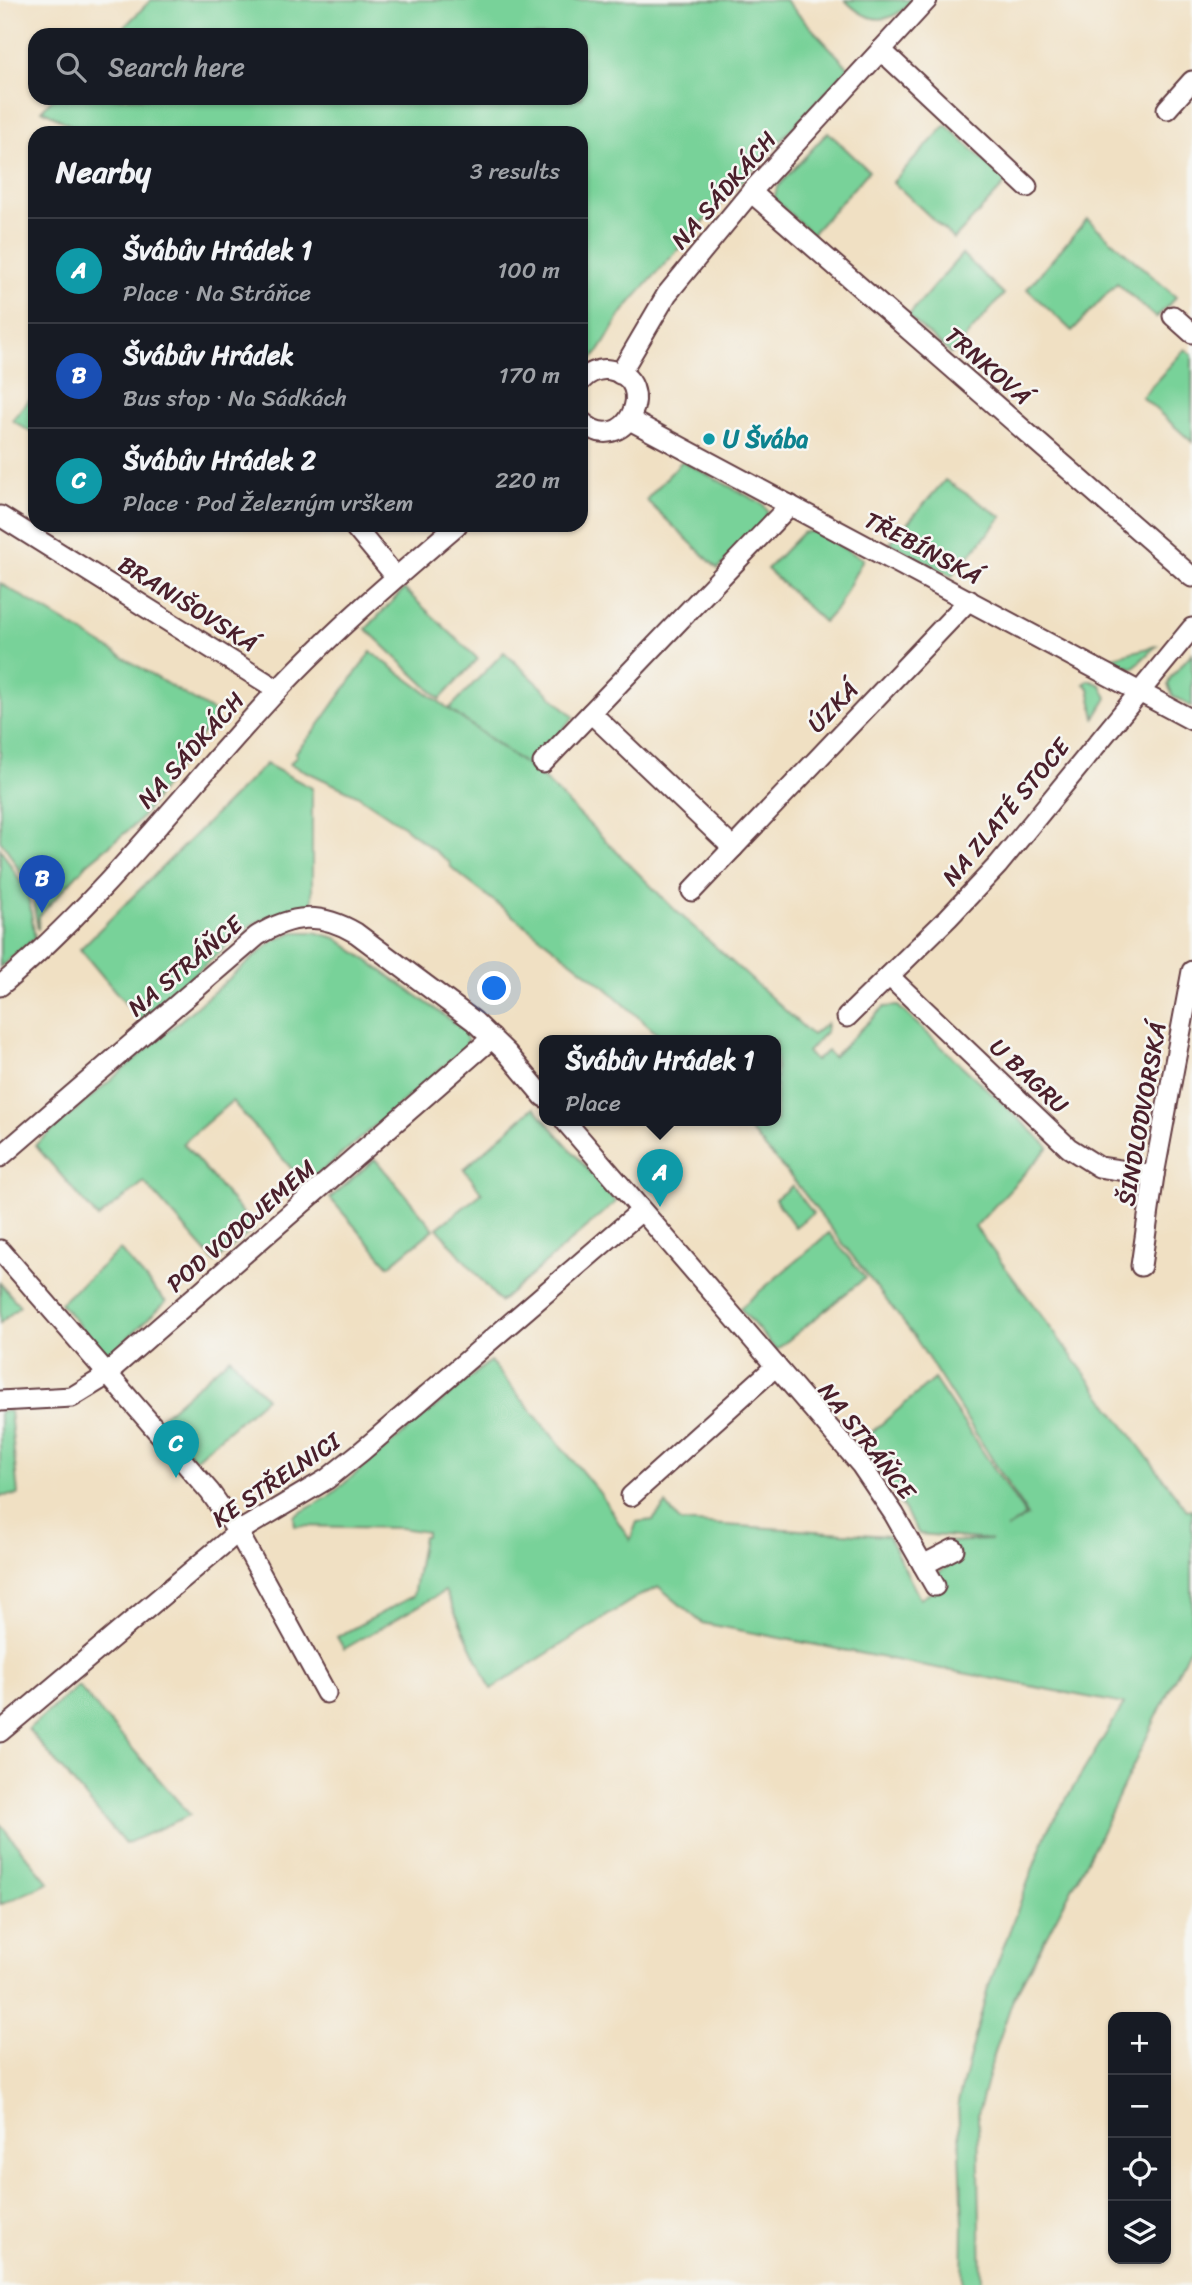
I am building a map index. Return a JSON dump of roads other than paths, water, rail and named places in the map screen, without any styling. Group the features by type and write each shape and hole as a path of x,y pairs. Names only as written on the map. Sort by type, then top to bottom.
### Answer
{"street":[{"name":"NA SÁDKÁCH","path":"620,374 667,294 751,192 926,0"},
{"path":"881,50 1027,187"},
{"path":"1167,110 1192,81"},
{"name":"TRNKOVÁ","path":"751,192 1192,577"},
{"path":"1173,316 1192,333"},
{"path":"588,376 601,370 620,374 634,389 636,400 635,410 623,426 606,432 588,427"},
{"name":"TŘEBÍNSKÁ","path":"630,420 1192,720"},
{"path":"543,763 790,505"},
{"name":"BRANIŠOVSKÁ","path":"0,516 278,690"},
{"path":"359,532 396,577"},
{"name":"NA SÁDKÁCH","path":"0,986 86,904 278,690 396,577 449,532"},
{"name":"ÚZKÁ","path":"692,891 969,600"},
{"name":"NA ZLATÉ STOCE","path":"846,1017 998,865 1192,628"},
{"path":"591,713 733,848"},
{"name":"NA STRÁŇCE","path":"0,1157 257,936 291,919 325,921 356,933 474,1021 539,1091"},
{"name":"ŠINDLODVORSKÁ","path":"1141,1266 1154,1175 1192,971"},
{"name":"U BAGRU","path":"889,976 1069,1148 1099,1167 1154,1175"},
{"name":"POD VODOJEMEM","path":"0,1401 72,1397 108,1374 492,1038"},
{"name":"NA STRÁŇCE","path":"569,1126 861,1465 894,1514 935,1586"},
{"name":"KE STŘELNICI","path":"0,1732 238,1532 327,1479 641,1211"},
{"path":"0,1250 211,1492 238,1532 326,1693"},
{"path":"631,1496 776,1366"},
{"path":"923,1565 954,1549"}],"place":[{"name":"U Švába","path":"709,439"},
{"name":"Švábův Hrádek","path":"42,913"},
{"name":"Švábův Hrádek 1","path":"660,1207"},
{"name":"Švábův Hrádek 2","path":"176,1478"}]}
